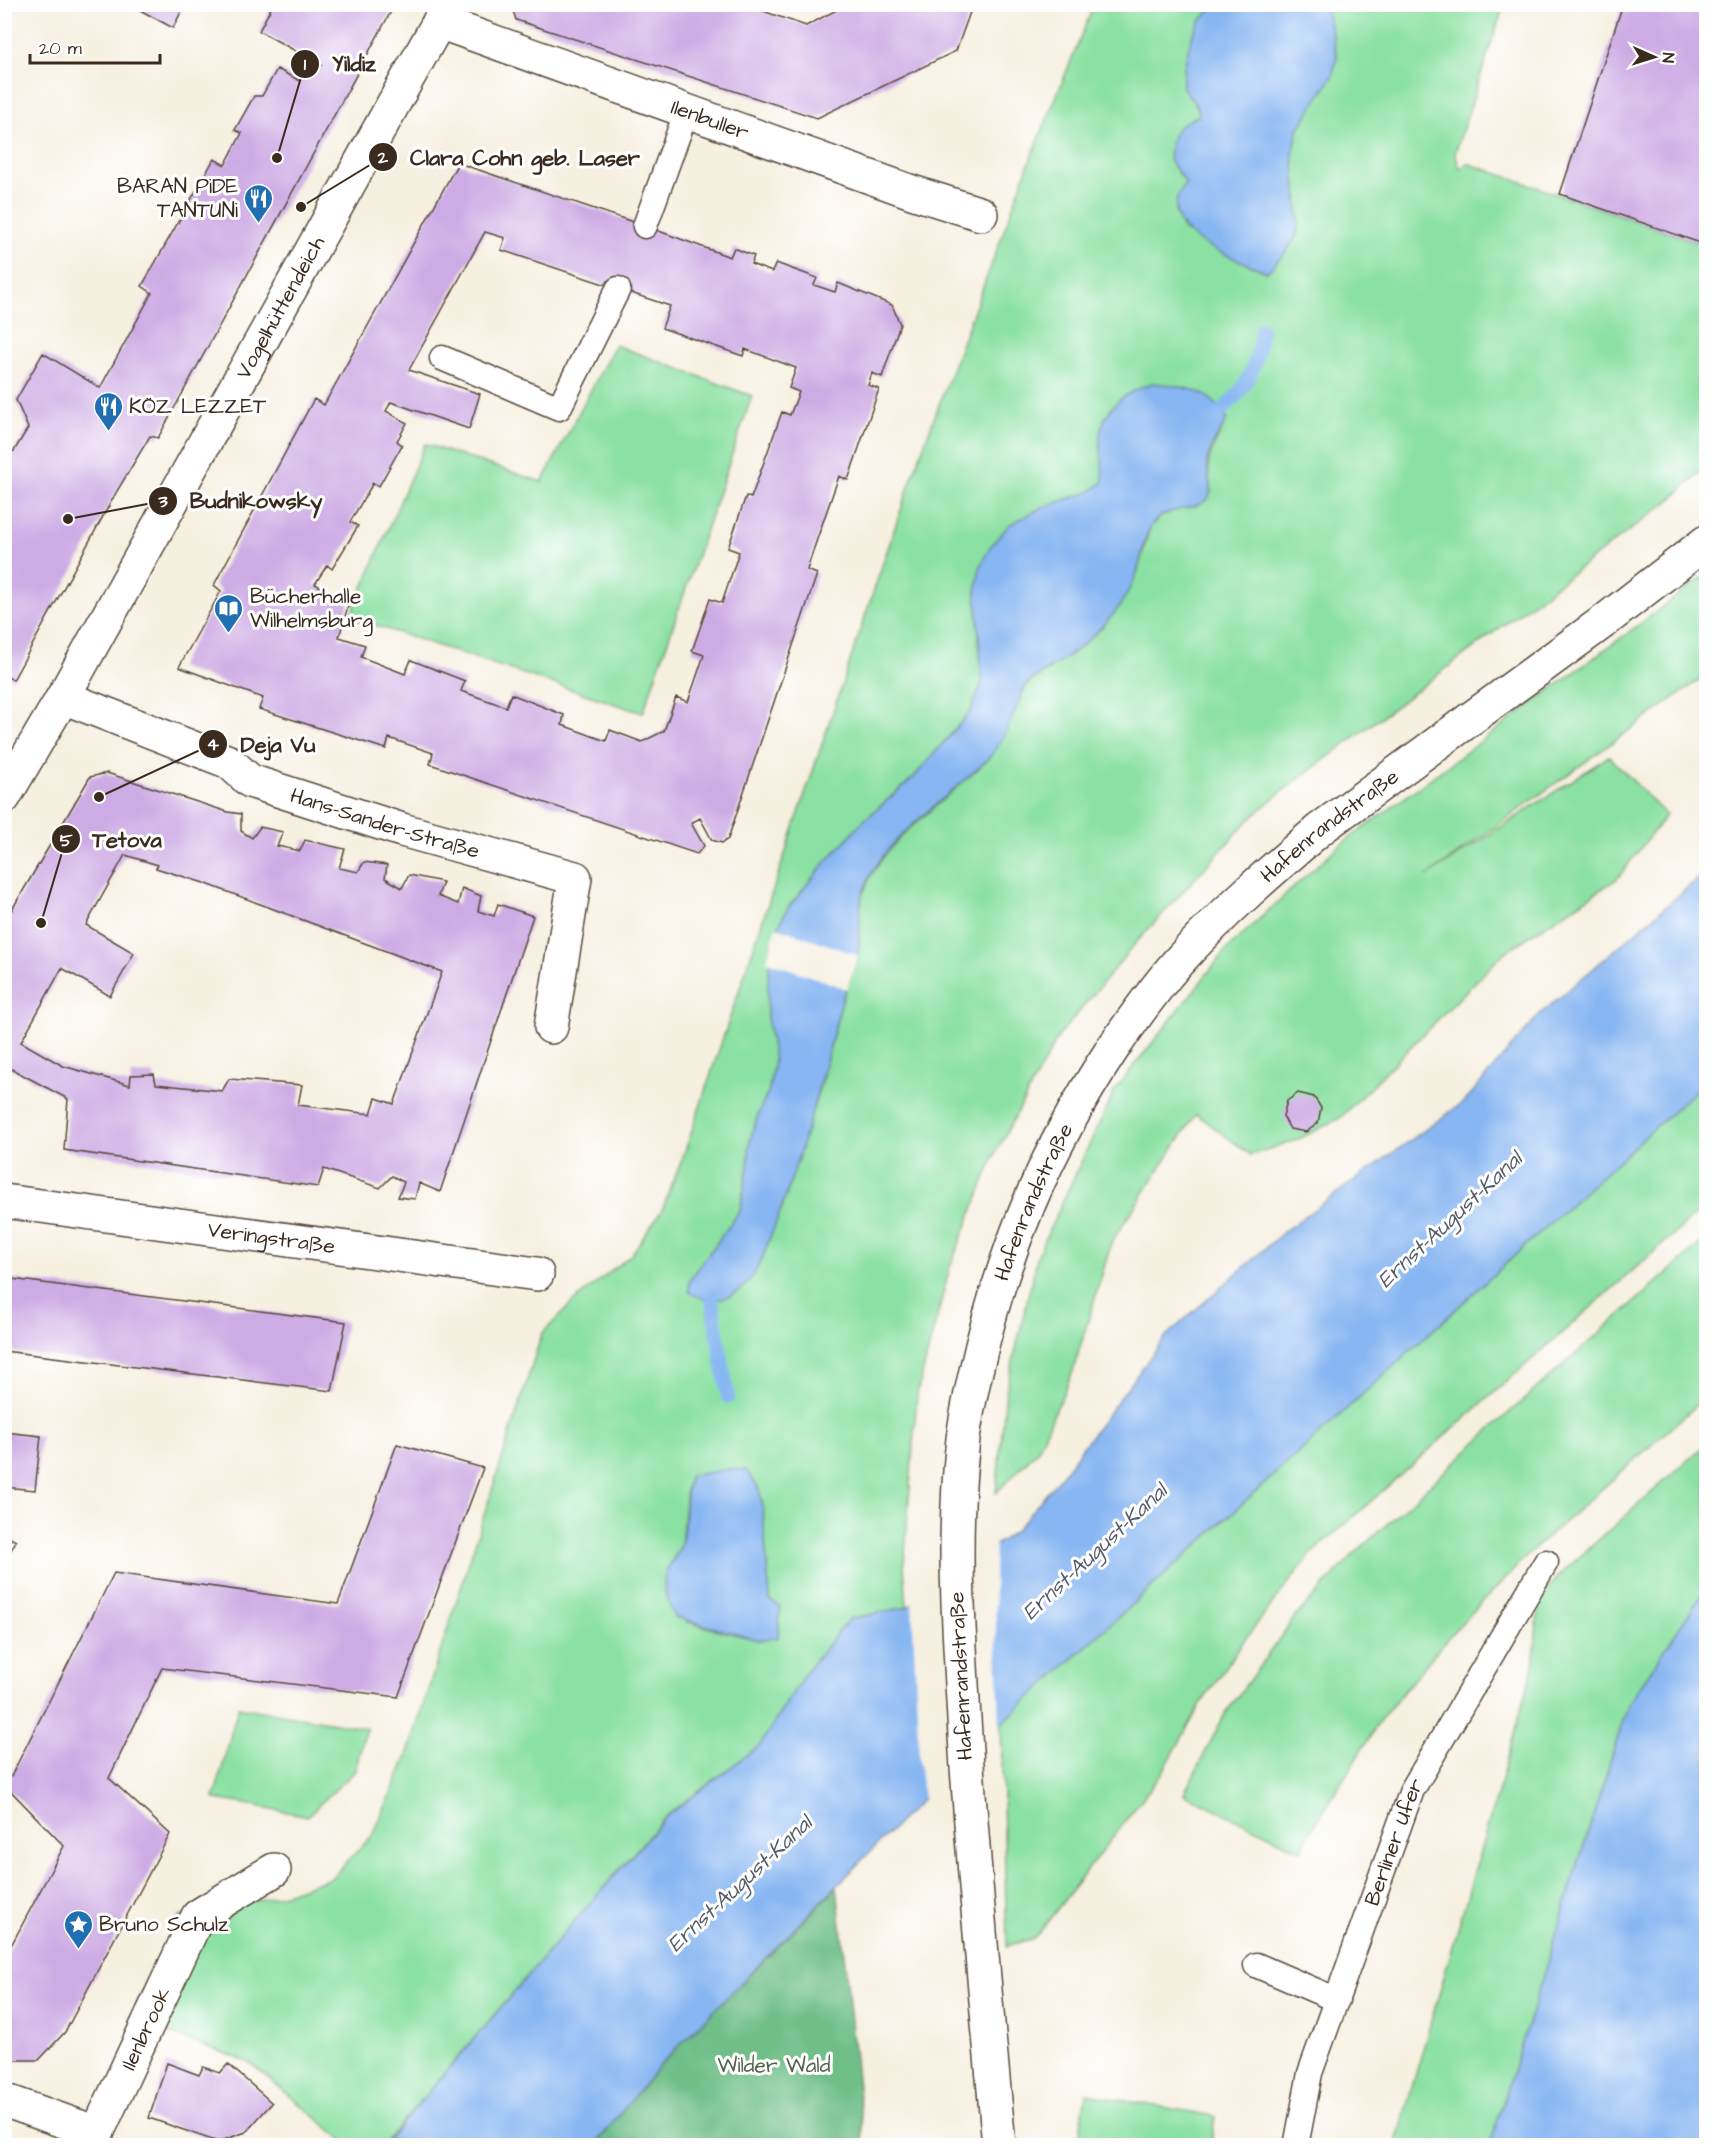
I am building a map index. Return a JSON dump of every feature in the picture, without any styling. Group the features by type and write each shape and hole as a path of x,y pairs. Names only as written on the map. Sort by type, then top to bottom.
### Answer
{"street":[{"name":"Ilenbuller","path":"444,13 687,110 912,192 981,214"},
{"name":"Vogelhüttendeich","path":"4,796 63,697 444,13"},
{"name":"Hafenrandstraße","path":"999,2145 967,1774 956,1572 957,1529 962,1445 983,1341 1001,1276 1048,1159 1101,1066 1131,1023 1178,963 1277,866 1311,837 1707,542"},
{"name":"Hans-Sander-Straße","path":"63,697 229,762 250,781 402,830 575,878 551,1027"},
{"name":"Veringstraße","path":"4,1201 537,1274"},
{"name":"Ilenbrook","path":"4,2100 97,2133 198,1916 274,1870"}],"lane":[{"path":"645,226 687,110"},
{"path":"442,358 559,408 618,289"},
{"name":"Berliner Ufer","path":"1296,2145 1310,2073 1412,1790 1545,1562"},
{"path":"1256,1965 1337,2000"}],"green space":[{"path":"1094,5 1214,5 1201,21 1189,46 1183,88 1198,108 1199,116 1192,118 1184,178 1186,183 1182,188 1175,211 1183,229 1203,243 1267,272 1298,197 1294,183 1293,154 1298,128 1332,77 1337,56 1325,5 1504,5 1455,153 1460,169 1467,163 1706,245 1706,466 1674,497 1271,800 1247,822 1134,945 1058,1037 995,1154 950,1267 917,1394 904,1565 907,1607 849,1619 806,1672 760,1745 665,1817 383,2145 349,2145 250,2063 130,2018 179,1917 285,1894 331,1878 373,1835 406,1759 542,1334 573,1302 631,1255 662,1210 683,1157 911,480 1031,158","holes":["1120,400 1227,419 1209,461 1211,492 1192,506 1177,509 1158,518 1150,528 1135,578 1119,606 1099,630 1070,655 1026,685 991,757 906,832 887,852 871,875 862,896 852,973 842,1000 822,1079 787,1193 762,1259 745,1286 689,1281 740,1211 750,1140 769,1090 774,1060 767,1017 771,945 788,908 862,822 914,777 970,712 982,683 976,592 990,547 1010,525 1043,507 1090,492 1104,482 1102,429 1111,410","708,1474 758,1487 764,1510 763,1526 770,1600 780,1607 778,1637 758,1640 687,1622 666,1571 681,1546 686,1489 690,1476"]},
{"path":"615,345 752,396 643,713 350,617 425,444 542,482"},
{"path":"1706,575 1706,675 1427,876 1609,756 1666,815 1617,879 1505,952 1340,1118 1297,1140 1251,1155 1196,1114 1112,1241 1073,1371 1038,1450 996,1493 1006,1391 1038,1254 1115,1090 1226,950 1335,849"},
{"path":"1706,1081 1706,1206 1311,1554 1242,1643 1201,1704 1162,1773 1035,1938 1007,1946 1001,1724"},
{"path":"1706,1239 1706,1397 1535,1548 1450,1635 1381,1719 1308,1836 1302,1851 1184,1794 1225,1714 1295,1617 1353,1555 1502,1419"},
{"path":"1706,1444 1706,1588 1628,1705 1490,2145 1395,2146 1533,1669 1539,1601 1557,1577"},
{"path":"238,1707 366,1728 355,1771 307,1816 214,1799"},
{"name":"Wilder Wald","path":"837,1887 864,2145 595,2146 659,2066"},
{"path":"1086,2094 1215,2116 1211,2145 1078,2145"}],"water":[{"path":"1214,5 1325,5 1337,56 1332,77 1298,129 1293,154 1299,222 1296,237 1286,252 1267,272 1199,241 1185,229 1177,216 1177,201 1186,183 1169,160 1171,143 1179,127 1199,116 1198,108 1183,88 1184,71 1194,33"},
{"path":"1153,383 1186,388 1205,395 1213,401 1227,419 1208,458 1209,497 1199,505 1168,513 1155,521 1145,540 1138,571 1119,607 1078,649 1026,685 1005,734 993,753 898,839 870,876 862,896 856,959 802,1145 765,1251 749,1281 731,1296 710,1300 696,1296 689,1292 689,1281 740,1211 750,1140 769,1090 774,1061 767,1017 768,984 771,945 779,925 788,908 824,864 862,822 914,777 970,712 982,683 976,592 980,567 990,547 1009,525 1043,507 1090,492 1103,482 1100,435 1106,416 1126,395"},
{"name":"Ernst-August-Kanal","path":"1706,872 1706,1081 931,1790 659,2066 595,2145 383,2146 666,1817 760,1745 806,1672 849,1619 907,1607 1016,1530 1062,1475 1166,1336 1287,1229 1465,1101 1539,1015"},
{"path":"728,1469 746,1470 758,1487 762,1501 770,1600 780,1607 778,1637 758,1640 675,1617 668,1600 665,1575 681,1545 690,1476"},
{"path":"1706,1588 1706,2145 1490,2145 1628,1705"}],"pier":[{"path":"776,927 858,955 847,989 767,961"},
{"path":"995,1541 994,1578 1000,1728 924,1802 919,1759 912,1600"}],"building":[{"path":"129,4 185,4 173,28"},
{"path":"273,4 395,4 158,438 150,436 117,491 13,680 4,675 4,453 14,451 28,428 16,400 43,353 100,388 152,293 142,286 214,159 225,165 242,133 235,130 254,96 262,96 277,69 300,81 304,72 321,65 259,31"},
{"path":"511,4 702,4 721,10 723,4 743,4 806,26 848,4 973,4 956,51 817,118 516,20"},
{"path":"1623,4 1706,4 1706,245 1560,194"},
{"path":"458,163 730,257 734,248 754,256 751,264 772,272 776,263 817,278 814,285 835,292 838,283 892,305 900,324 882,377 872,373 868,385 879,389 848,480 839,476 814,548 807,570 817,574 728,839 722,843 712,840 700,818 691,823 704,846 697,854 430,764 433,753 389,738 386,749 259,709 263,698 179,667 221,591 214,585 314,399 324,405","holes":["485,232 505,238 501,250 670,306 662,328 743,356 745,349 796,368 789,388 799,392 790,415 782,412 751,498 746,496 728,548 739,552 722,603 710,599 692,651 704,655 688,702 676,697 664,731 642,742 610,730 606,741 562,725 564,715 511,694 506,707 461,691 465,681 411,660 405,674 361,657 365,645 339,637 349,603 315,584 327,565 332,569 358,526 350,522 373,483 379,486 402,445 397,441 407,423 386,411 391,402 469,429 480,394 409,370"]},
{"path":"107,773 228,812 241,814 241,831 252,838 260,827 283,832 277,846 300,851 305,840 345,849 339,868 358,872 364,862 387,865 385,878 402,888 409,875 443,882 438,896 458,904 462,888 481,896 478,911 494,916 498,904 533,916 440,1192 419,1183 415,1199 398,1197 404,1182 392,1176 380,1188 324,1169 318,1187 64,1150 68,1099 4,1065 4,923 90,777","holes":["125,855 158,865 156,868 204,883 442,972 394,1104 376,1098 371,1114 298,1105 302,1085 229,1079 222,1091 156,1084 154,1074 131,1075 130,1085 63,1066 21,1042 62,968 110,996 134,953 86,925"]},
{"path":"1298,1093 1314,1097 1321,1108 1318,1123 1306,1132 1290,1129 1283,1116 1287,1101"},
{"path":"4,1278 346,1322 332,1391 4,1351"},
{"path":"4,1432 41,1436 35,1490 4,1487"},
{"path":"397,1444 483,1468 398,1697 162,1668 109,1778 170,1834 65,2032 39,2060 4,2060 4,1959 64,1846 6,1786 114,1573 338,1604"},
{"path":"4,1535 16,1541 4,1563"},
{"path":"167,2063 199,2075 203,2067 220,2073 228,2064 272,2103 246,2132 218,2142 149,2118"}],"waterway":[{"path":"1222,410 1239,393 1255,364 1261,329"},
{"path":"712,1302 728,1397"}],"place":[{"name":"Yildiz","path":"277,158"},
{"name":"Clara Cohn geb. Laser","path":"301,207"},
{"name":"BARAN PiDE TANTUNi","path":"259,224"},
{"name":"KÖZ LEZZET","path":"108,432"},
{"name":"Budnikowsky","path":"68,519"},
{"name":"Bücherhalle Wilhelmsburg","path":"229,634"},
{"name":"Deja Vu","path":"99,797"},
{"name":"Tetova","path":"41,923"},
{"name":"Bruno Schulz","path":"78,1950"}]}
